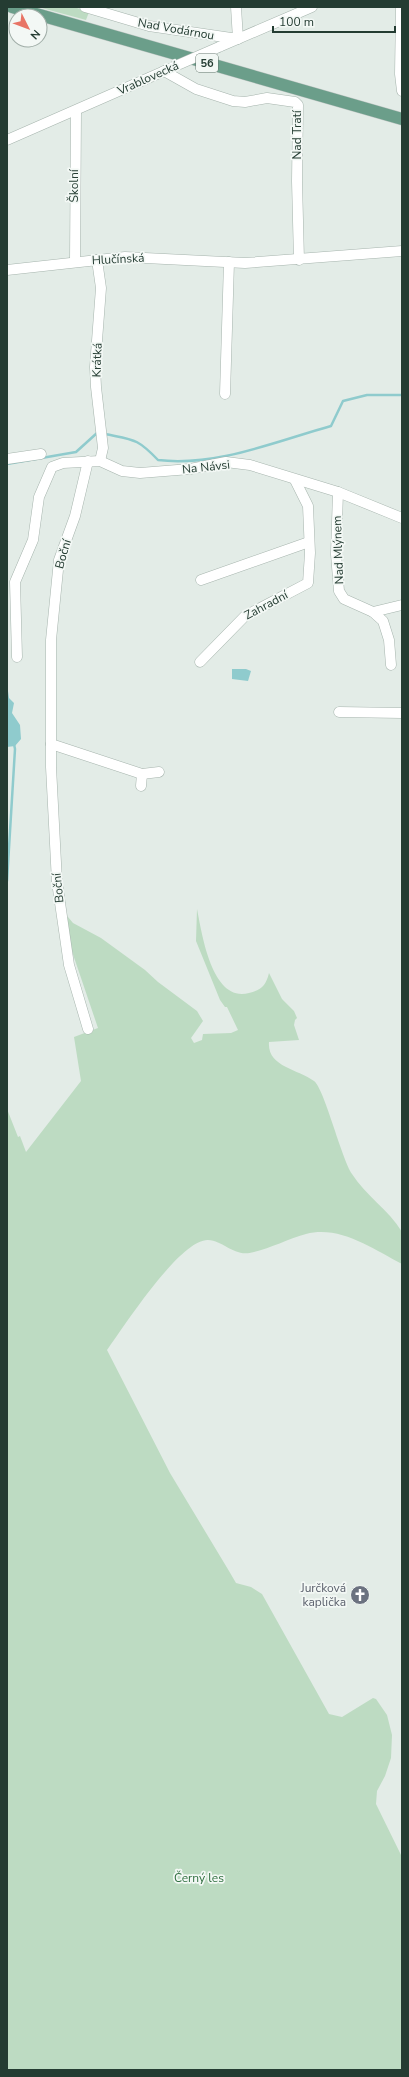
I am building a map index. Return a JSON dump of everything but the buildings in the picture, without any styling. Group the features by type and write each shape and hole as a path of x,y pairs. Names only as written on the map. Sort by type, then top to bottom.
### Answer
{"main road":[{"name":"56","path":"12,7 402,119"}],"street":[{"name":"Nad Vodárnou","path":"85,7 149,26 238,39"},
{"path":"236,7 238,39"},
{"name":"Vrablovecká","path":"7,140 312,7"},
{"path":"402,7 400,74 402,92"},
{"name":"Nad Tratí","path":"168,69 196,90 233,102 245,102 271,98 295,102 298,105 297,181 299,260"},
{"name":"Školní","path":"75,262 76,111"},
{"name":"Hlučínská","path":"7,270 75,262 139,257 229,262 299,260 402,251"},
{"name":"Krátká","path":"97,260 101,288 95,367 103,448 100,461"},
{"path":"225,394 229,262"},
{"path":"7,459 41,454"},
{"name":"Boční","path":"88,461 75,516 58,560 51,640 51,744 57,882 69,965 88,1029"},
{"name":"Na Návsi","path":"17,657 15,582 33,540 39,497 52,466 63,463 100,461 122,471 140,473 190,469 226,462 250,465 338,492 402,518"},
{"name":"Zahradní","path":"200,662 245,616 308,583 308,506 295,480"},
{"name":"Nad Mlýnem","path":"338,492 336,554 339,591 344,599 373,612 383,621 387,630 391,665"},
{"path":"201,580 309,542"},
{"path":"373,612 402,605"},
{"path":"339,712 402,713"},
{"path":"51,744 142,774 159,772"},
{"path":"142,774 142,786"}],"green space":[{"path":"38,7 74,7 89,12 86,20 48,10 48,8"},
{"name":"Černý les","path":"197,909 202,934 211,964 226,988 236,993 253,992 263,986 269,973 282,999 294,1011 297,1018 294,1025 299,1040 269,1042 270,1050 273,1057 278,1062 314,1081 318,1086 352,1174 363,1189 391,1217 402,1232 402,1264 356,1240 331,1233 319,1232 306,1234 267,1248 247,1253 235,1251 220,1243 208,1240 196,1244 168,1269 153,1286 107,1350 170,1473 236,1583 251,1587 262,1594 329,1714 342,1717 373,1698 376,1699 387,1715 392,1735 391,1758 385,1776 377,1791 376,1804 402,1857 402,2070 7,2070 7,1109 18,1137 20,1136 26,1152 81,1081 74,1037 98,1028 60,916 68,917 73,923 101,938 197,1011 203,1021 191,1038 194,1043 202,1040 203,1034 231,1033 238,1030 227,1007 225,1007 220,1000 196,941"}],"water":[{"path":"232,669 246,669 251,671 248,681 232,679"},
{"path":"7,684 9,698 14,703 12,713 20,725 21,739 15,746 7,747"}],"waterway":[{"path":"105,434 134,441 140,444 158,460 202,460 246,451 331,426 343,401 367,395 402,395"},
{"path":"7,464 76,452 97,433"},
{"path":"7,881 15,749 14,744"}],"place":[{"name":"Jurčková kaplička","path":"360,1595"}]}
